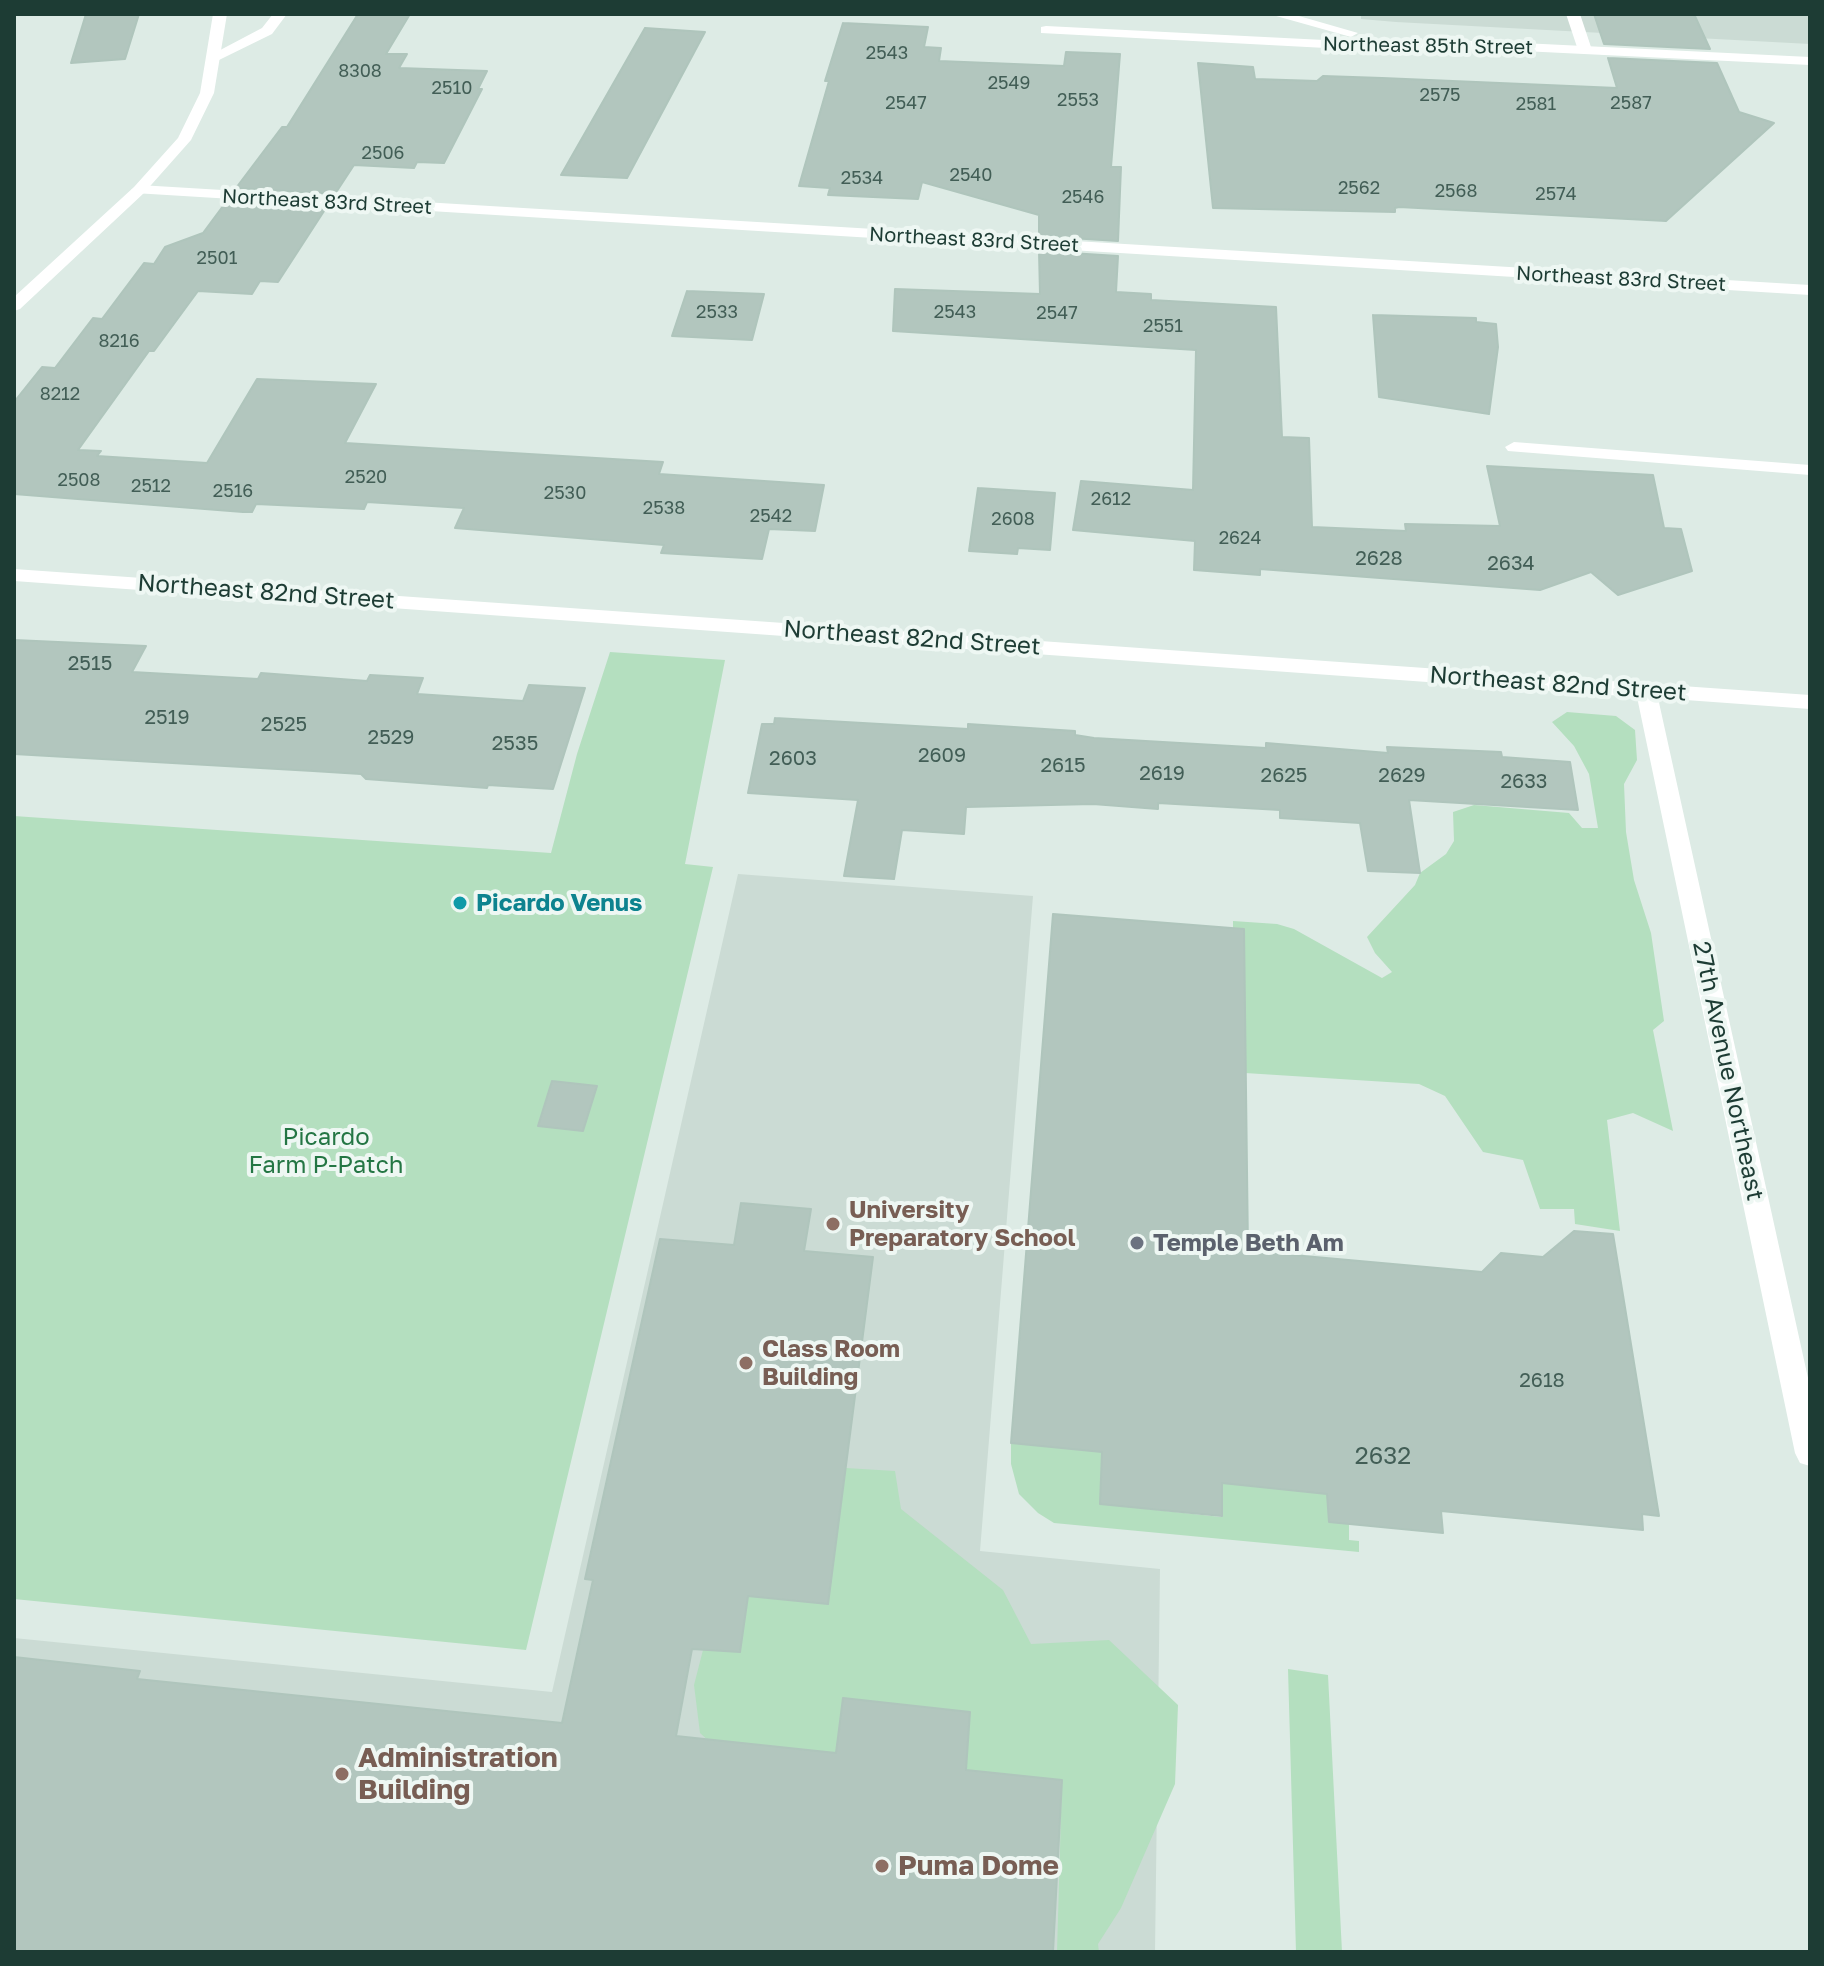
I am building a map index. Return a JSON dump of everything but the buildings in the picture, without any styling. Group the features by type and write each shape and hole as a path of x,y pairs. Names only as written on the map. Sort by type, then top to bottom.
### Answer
{"street":[{"path":"14,306 172,156 195,123 207,93 220,14"},
{"path":"214,57 267,31 280,14"},
{"path":"1276,14 1361,34 1481,45"},
{"path":"1573,14 1585,50"},
{"name":"Northeast 85th Street","path":"1046,30 1364,46 1481,45 1804,61"},
{"path":"1804,61 1809,82"},
{"name":"Northeast 83rd Street","path":"139,190 1810,290"},
{"path":"1514,447 1810,470"},
{"name":"Northeast 82nd Street","path":"14,575 1810,702"},
{"name":"27th Avenue Northeast","path":"1646,690 1810,1453"}],"shaded area":[{"path":"1361,14 1810,14 1810,44 1396,22 1361,19"},
{"name":"University Preparatory School","path":"738,874 1033,896 980,1551 1160,1569 1155,1952 14,1952 14,1638 552,1692"}],"green space":[{"name":"Picardo Farm P-Patch","path":"610,652 725,660 685,864 713,867 526,1650 14,1599 14,816 551,853 577,754"},
{"path":"1567,712 1616,716 1635,730 1637,760 1624,784 1626,832 1634,880 1651,933 1664,1021 1653,1030 1673,1131 1633,1113 1607,1120 1620,1231 1575,1224 1574,1209 1540,1209 1523,1160 1483,1152 1445,1096 1419,1084 1245,1073 1244,929 1233,928 1233,921 1277,924 1294,929 1382,978 1392,972 1375,953 1367,937 1415,885 1420,873 1446,854 1454,841 1453,812 1474,805 1569,813 1582,828 1598,828 1589,774 1574,746 1552,722"},
{"path":"1011,1443 1102,1452 1101,1504 1221,1517 1222,1483 1327,1494 1329,1522 1349,1524 1349,1540 1359,1541 1359,1552 1054,1523 1038,1513 1019,1494 1011,1464"},
{"path":"846,1468 895,1471 901,1509 1003,1590 1031,1644 1109,1640 1178,1705 1175,1784 1121,1908 1098,1944 1099,1952 1057,1952 1062,1780 966,1770 970,1712 843,1698 836,1753 762,1745 725,1756 700,1733 694,1685 703,1650 740,1652 748,1596 828,1604"},
{"path":"1288,1669 1328,1675 1342,1952 1296,1952"}],"place":[{"name":"Picardo Venus","path":"460,903"},
{"name":"University Preparatory School","path":"833,1224"},
{"name":"Temple Beth Am","path":"1137,1243"},
{"name":"Class Room Building","path":"746,1363"},
{"name":"Administration Building","path":"342,1774"},
{"name":"Puma Dome","path":"882,1866"}]}
